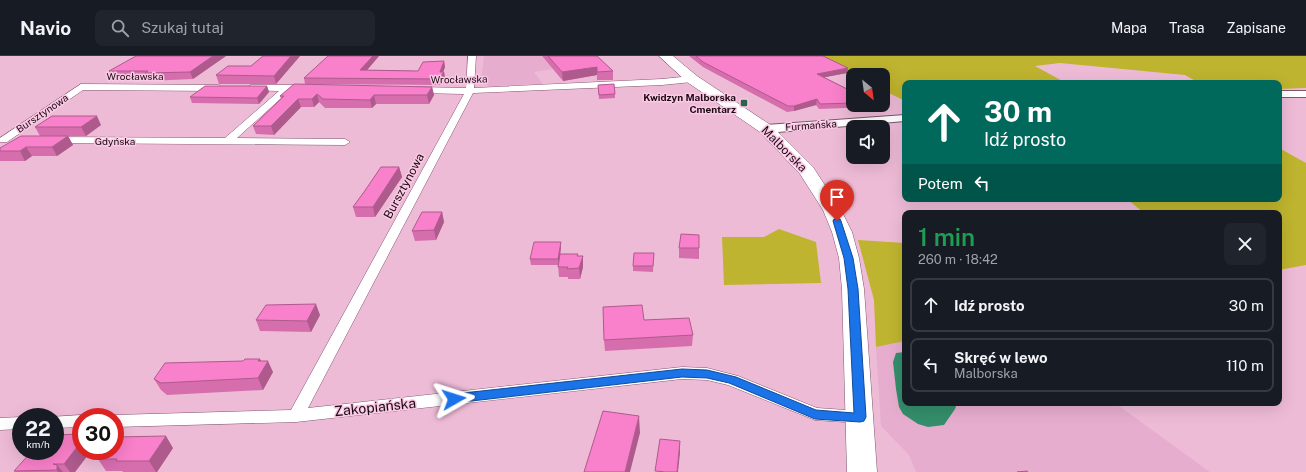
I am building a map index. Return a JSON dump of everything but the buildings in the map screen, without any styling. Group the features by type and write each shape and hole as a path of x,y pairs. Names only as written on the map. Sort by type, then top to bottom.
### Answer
{"main road":[{"name":"Malborska","path":"665,56 692,79 766,129 807,171 832,210 842,232 849,258 853,289 862,472"}],"street":[{"path":"470,91 472,56"},
{"name":"Wrocławska","path":"410,90 470,91 662,82 692,79"},
{"name":"Wrocławska","path":"81,87 317,89"},
{"name":"Bursztynowa","path":"18,140 3,140 81,87"},
{"path":"228,141 287,88"},
{"name":"Bursztynowa","path":"296,416 360,293 378,263 470,91"},
{"path":"1282,94 1306,94"},
{"name":"Furmańska","path":"766,129 798,125 902,118"},
{"name":"Gdyńska","path":"42,140 345,142"},
{"name":"Zakopiańska","path":"124,420 296,416 682,373 707,374 732,380 815,414 860,417"},
{"path":"0,424 12,423"}],"shaded area":[{"path":"484,56 541,56 553,69 534,72 543,84 489,86 481,81"},
{"path":"815,56 1306,56 1306,88 1282,89 1282,80 1194,80 1185,75 1060,63 1035,66 1061,80 902,80 902,100 890,94 890,68 846,68 846,72"},
{"path":"1282,150 1306,163 1306,265 1282,269 1282,210 1140,210 1131,202 1282,202"},
{"path":"779,229 816,242 821,283 724,285 722,237 764,237"},
{"path":"858,240 902,243 902,342 876,347 874,300"},
{"path":"902,342 902,406 1119,406 1210,472 916,472 909,455 881,426 876,347"},
{"path":"902,352 902,406 956,406 944,425 928,427 918,424 903,414 899,407 896,389 893,362 896,353"}],"place":[{"name":"Kwidzyn Malborska Cmentarz","path":"744,103"}],"route":[{"path":"454,399 682,373 707,374 732,380 815,414 860,417 853,289 849,258 842,232 837,221"}]}
